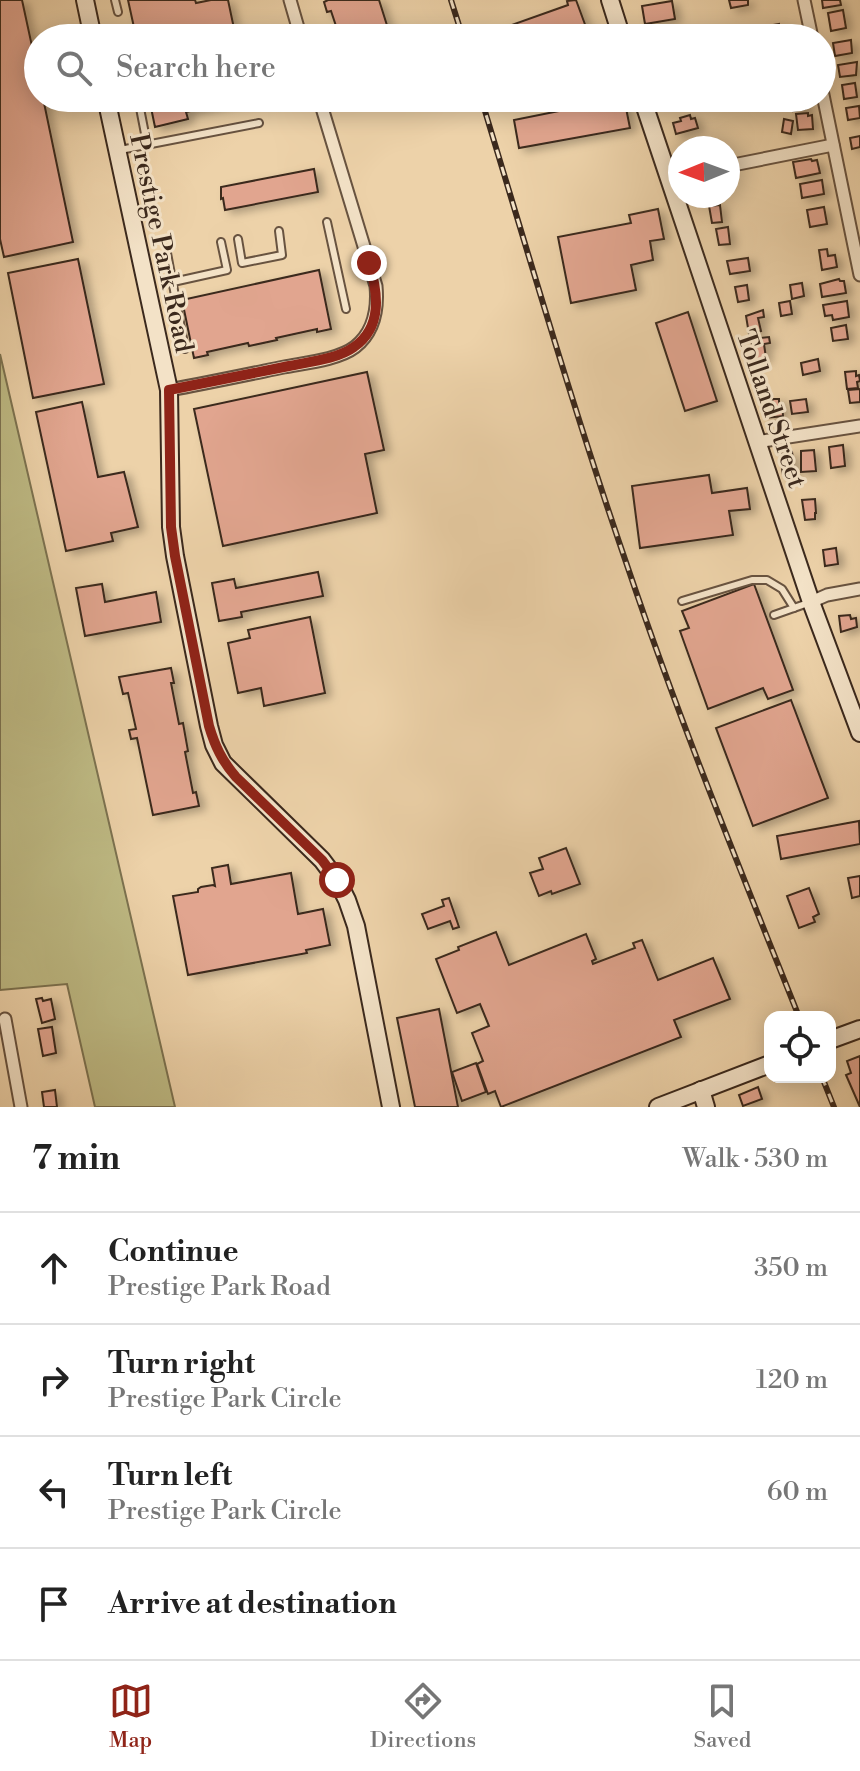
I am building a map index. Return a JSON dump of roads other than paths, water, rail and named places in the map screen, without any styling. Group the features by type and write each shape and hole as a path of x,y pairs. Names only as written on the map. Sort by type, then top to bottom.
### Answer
{"street":[{"path":"85,0 90,24"},
{"path":"290,0 297,24"},
{"path":"610,0 618,24"},
{"path":"804,0 809,24"},
{"name":"Prestige Park Road","path":"109,112 169,390 171,527 211,736 223,763 322,860 347,900 356,926 391,1107"},
{"path":"169,390 328,358 353,348 373,322 377,303 376,286 323,112"},
{"name":"Tolland Street","path":"648,112 668,162"},
{"path":"826,112 856,234 860,275"},
{"path":"740,164 833,145"},
{"name":"Tolland Street","path":"684,208 756,442 860,733"},
{"path":"756,442 860,426"},
{"path":"811,602 827,595 860,589"},
{"path":"5,1019 21,1107"},
{"path":"836,1038 860,1029"},
{"path":"658,1107 764,1066"},
{"path":"701,1090 706,1107"}],"lane":[{"path":"115,0 118,12"},
{"path":"141,112 147,144"},
{"path":"117,150 259,123"},
{"path":"327,222 346,309"},
{"path":"238,239 242,263 256,261 282,255 279,231"},
{"path":"173,282 227,270 221,242"},
{"path":"167,253 185,349"},
{"path":"682,601 752,580 767,580 782,589 794,608"},
{"path":"774,615 811,602"}],"railway":[{"path":"451,0 459,24"},
{"path":"485,112 609,512 669,684 797,1011"},
{"path":"824,1083 834,1107"}]}
